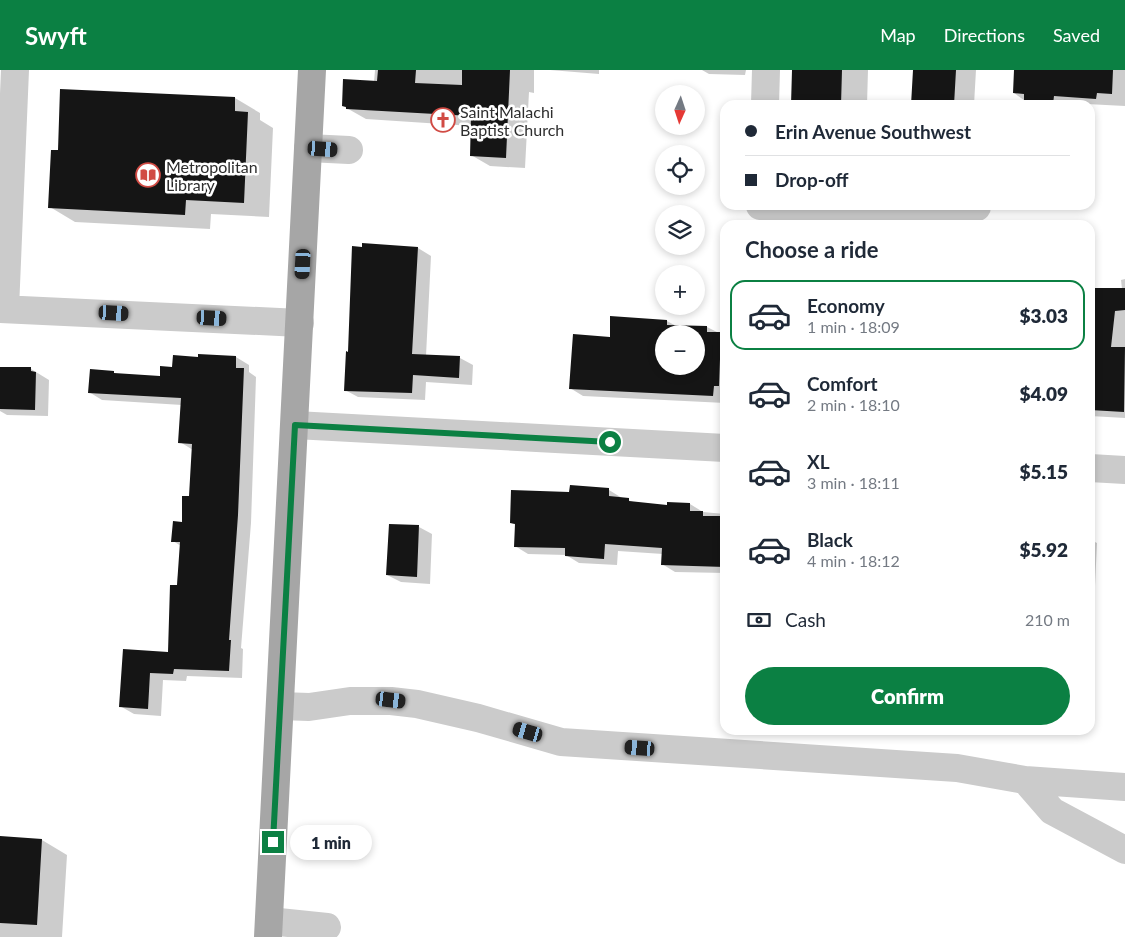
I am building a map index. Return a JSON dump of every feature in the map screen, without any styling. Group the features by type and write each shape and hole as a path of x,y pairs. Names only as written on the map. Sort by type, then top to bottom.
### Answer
{"main road":[{"path":"268,929 312,70"}],"street":[{"path":"15,70 4,220 3,309 300,323"},
{"path":"765,100 766,70"},
{"path":"308,148 349,150"},
{"path":"760,212 916,212 940,210"},
{"path":"295,425 720,448"},
{"path":"1095,468 1125,470"},
{"path":"280,706 309,707 350,701 391,700 478,718 561,742 957,768 1025,780 1125,787"},
{"path":"1025,780 1052,811 1125,850"},
{"path":"268,929 326,927"}],"building":[{"path":"378,70 416,70 415,83 462,85 462,70 510,70 506,158 470,156 471,116 346,109 346,107 342,106 343,79 377,81"},
{"path":"792,70 842,70 841,100 791,100"},
{"path":"913,70 956,70 954,100 911,100"},
{"path":"1014,70 1113,70 1112,94 1097,93 1096,99 1054,96 1054,100 1024,100 1024,94 1013,93"},
{"name":"Metropolitan Library","path":"60,89 235,97 235,111 248,112 244,203 186,200 185,215 48,208 51,150 58,150"},
{"path":"362,243 418,247 412,354 460,356 459,378 413,375 412,393 344,391 346,351 348,352 352,246 362,247"},
{"path":"1095,288 1125,288 1125,310 1115,311 1111,347 1125,347 1124,412 1095,410"},
{"path":"610,316 667,320 667,325 655,325 655,375 705,375 705,326 707,326 707,332 720,332 719,386 714,386 713,396 569,389 573,334 610,337"},
{"path":"198,354 236,356 236,368 244,368 238,515 229,640 231,640 229,671 174,669 173,674 150,673 148,709 119,707 123,649 168,652 170,585 177,585 180,542 171,542 173,521 182,522 182,496 189,496 192,444 178,443 181,398 88,393 90,369 114,371 114,373 160,376 160,366 172,367 173,355 198,357"},
{"path":"0,367 31,367 31,371 36,372 35,410 0,409"},
{"path":"570,485 609,488 609,496 629,498 629,501 667,505 667,502 690,503 690,511 703,511 703,516 720,516 720,567 661,565 662,548 605,544 604,559 565,556 565,548 514,547 515,524 510,523 511,490 569,492"},
{"path":"389,524 419,525 417,577 386,575"},
{"path":"0,836 42,839 37,925 0,923"}],"place":[{"name":"Saint Malachi Baptist Church","path":"443,120"},
{"name":"Metropolitan Library","path":"148,175"}],"route":[{"path":"273,842 295,425 610,442"}]}
